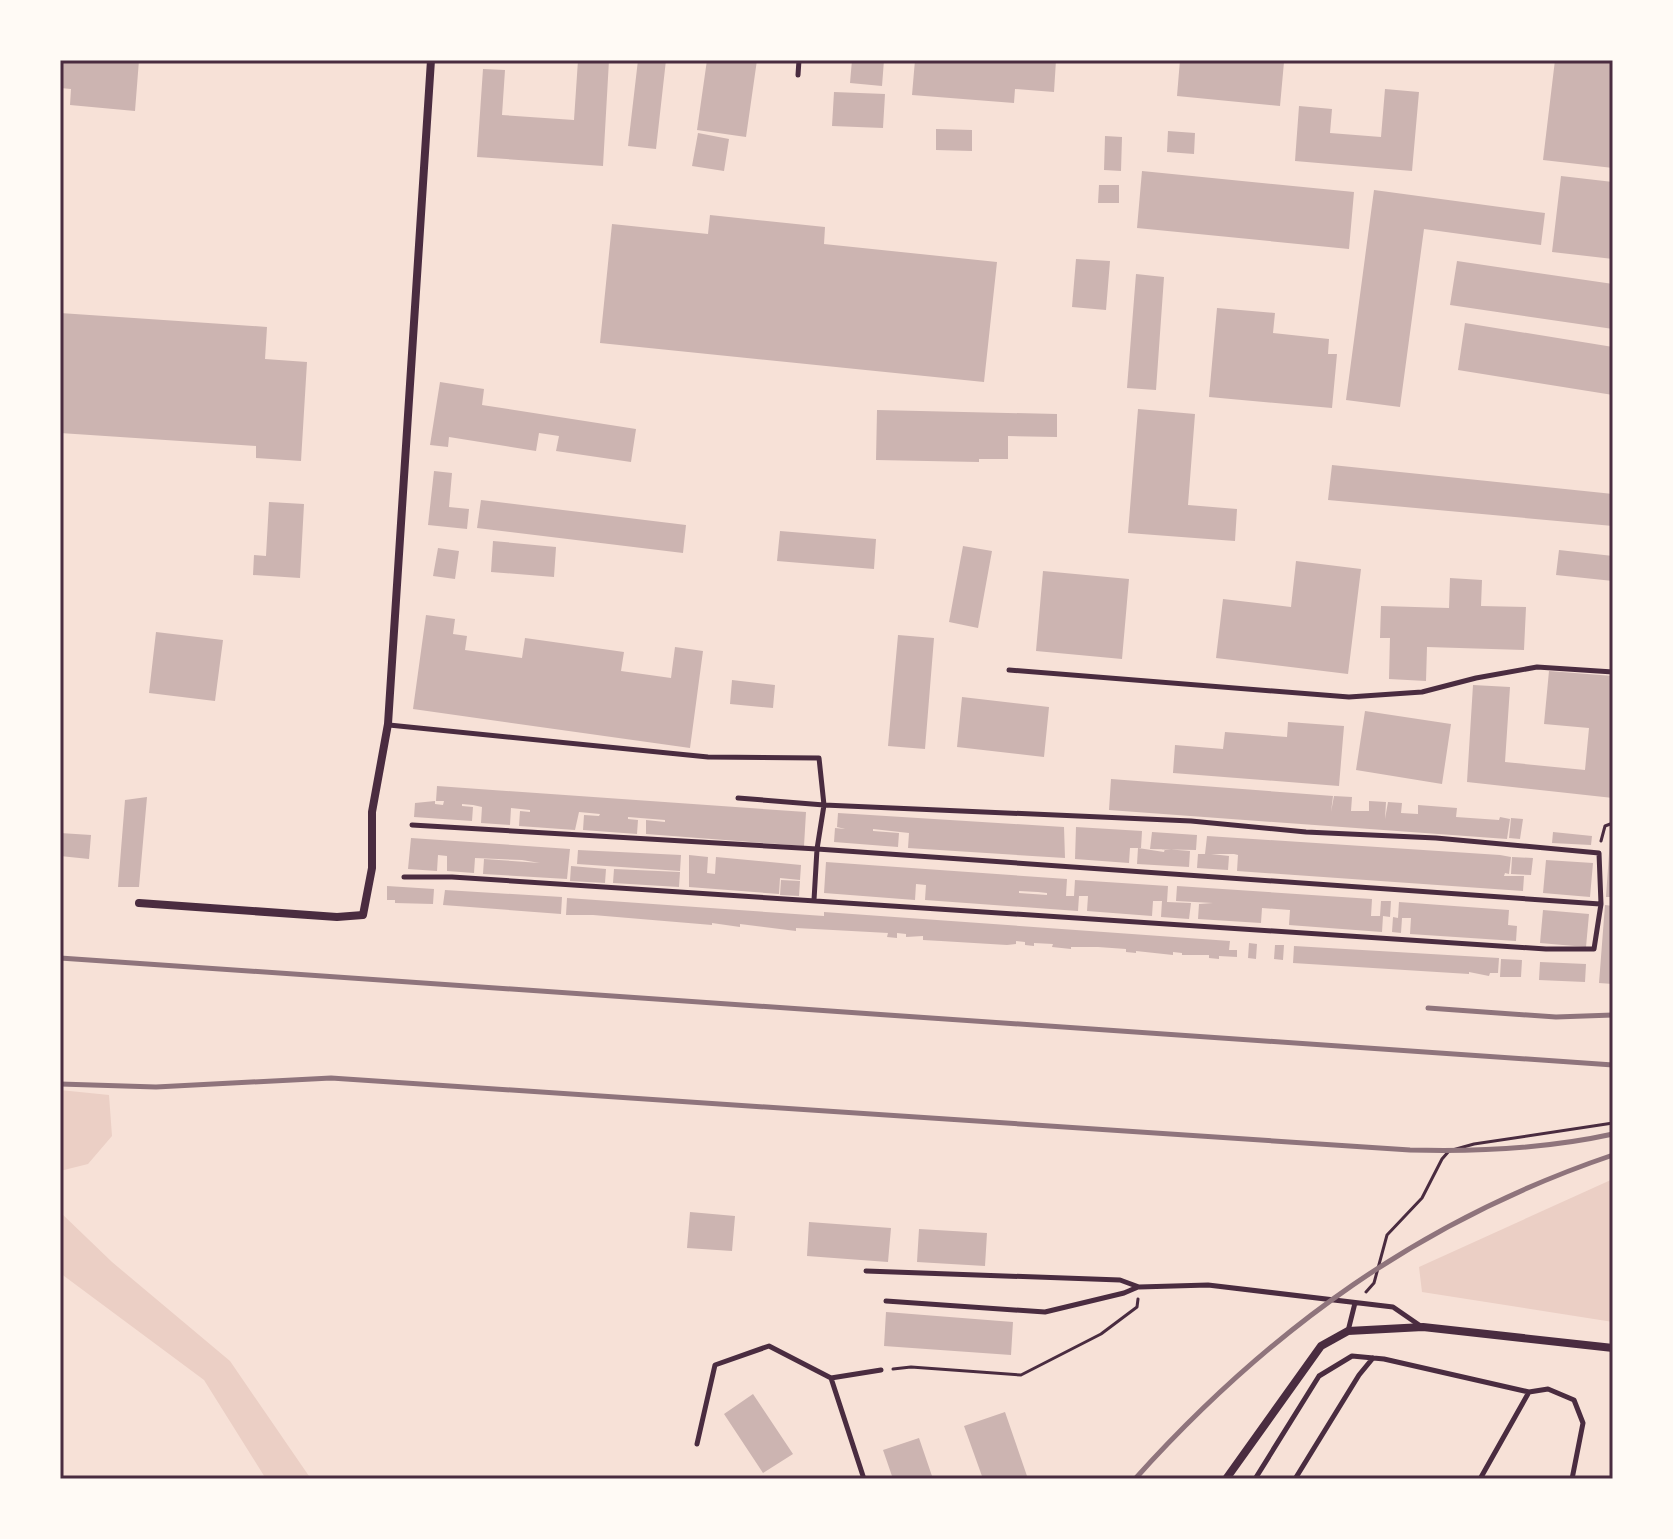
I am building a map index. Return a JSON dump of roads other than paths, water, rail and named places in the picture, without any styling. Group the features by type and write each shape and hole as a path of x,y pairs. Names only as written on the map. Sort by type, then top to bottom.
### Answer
{"street":[{"path":"139,903 337,917 363,915 372,868 372,812 388,724 431,60"},
{"path":"1226,1479 1321,1346 1348,1331 1423,1327 1613,1348"}],"lane":[{"path":"798,75 799,60"},
{"path":"1009,670 1349,697 1422,692 1537,667 1613,672"},
{"path":"388,724 708,757 819,758 824,805 814,900"},
{"path":"404,877 468,878 1546,949 1594,949 1601,904 1599,853 1191,821 824,805 738,798"},
{"path":"412,825 817,849 1601,904"},
{"path":"866,1271 1120,1280 1139,1287"},
{"path":"886,1301 1045,1312 1139,1287 1208,1285 1393,1307 1423,1327"},
{"path":"1348,1331 1355,1303"},
{"path":"697,1444 715,1365 769,1346 831,1378 881,1370"},
{"path":"1255,1479 1319,1376 1352,1356 1529,1392 1548,1389 1574,1400 1583,1423 1572,1479"},
{"path":"1295,1479 1373,1358"},
{"path":"831,1378 864,1479"},
{"path":"1480,1479 1529,1392"}],"railway":[{"path":"60,958 1613,1065"},
{"path":"1428,1008 1556,1017 1613,1015"},
{"path":"60,1084 156,1087 331,1078 1410,1150 1512,1148 1613,1134"},
{"path":"1135,1479 1240,1374 1353,1285 1476,1212 1543,1181 1613,1155"}]}
